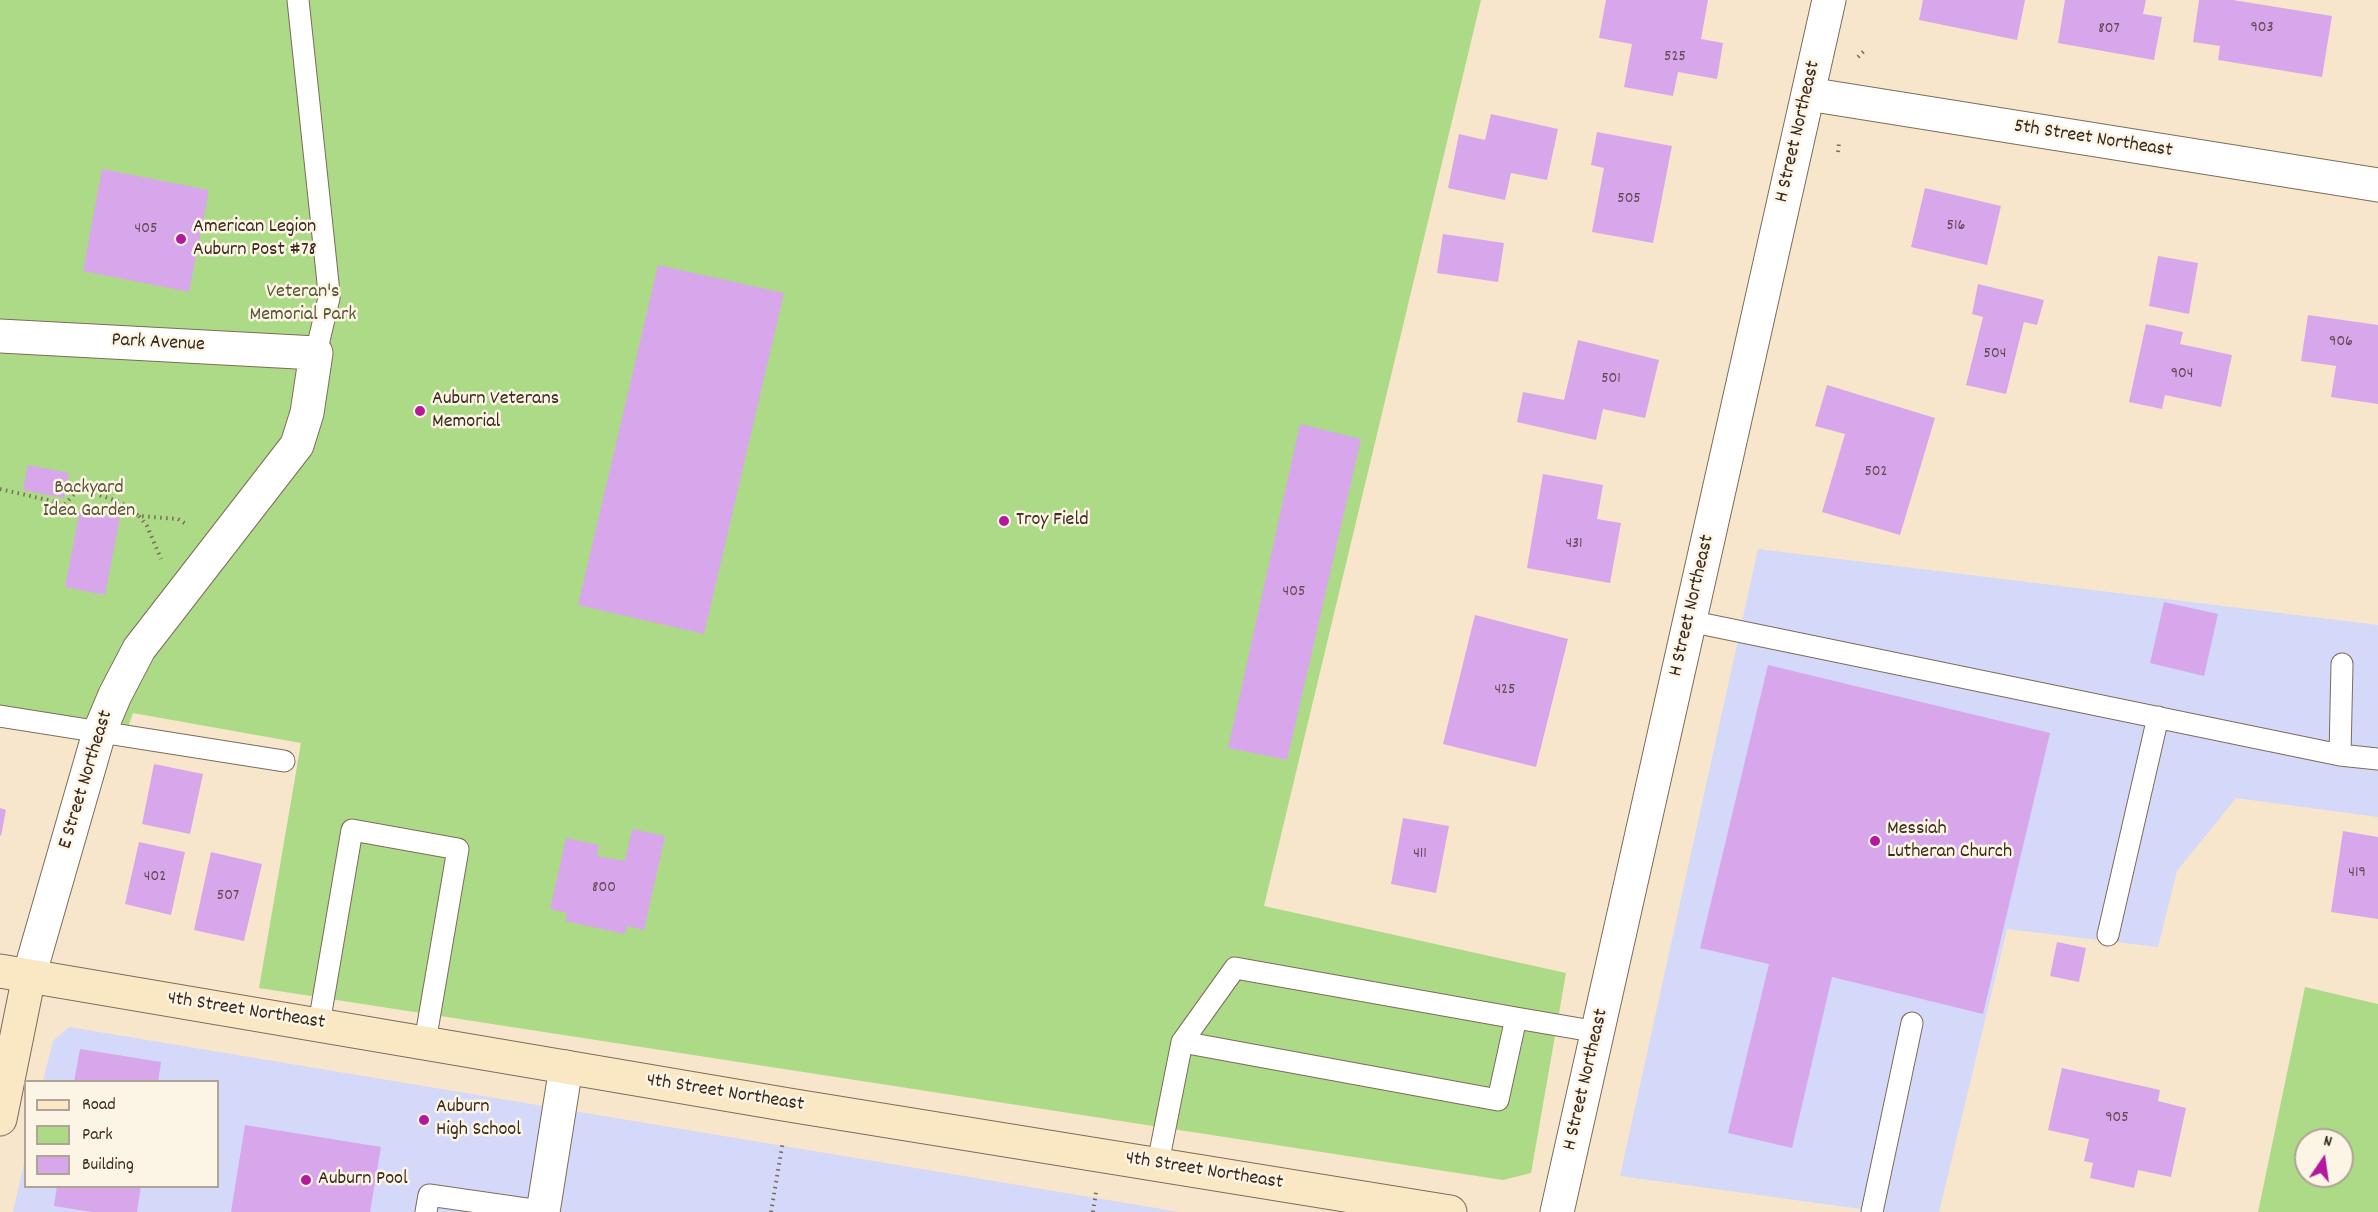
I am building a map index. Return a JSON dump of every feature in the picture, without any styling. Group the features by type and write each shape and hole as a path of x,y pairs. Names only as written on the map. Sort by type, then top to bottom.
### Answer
{"street":[{"name":"H Street Northeast","path":"1557,1212 1829,0"},
{"name":"5th Street Northeast","path":"1808,94 2378,185"},
{"name":"Park Avenue","path":"0,336 316,353"},
{"name":"E Street Northeast","path":"0,1119 15,974 99,733 115,695 139,650 297,445 307,413 316,353"},
{"name":"4th Street Northeast","path":"15,974 1450,1212"},
{"path":"544,1212 566,1067"}],"lane":[{"path":"298,0 328,283 328,298 316,353"},
{"path":"1689,621 2340,755 2378,759"},
{"path":"2340,755 2342,664"},
{"path":"0,716 284,761"},
{"path":"2108,936 2158,717"},
{"path":"320,1024 352,830 364,832 458,849 425,1042"},
{"path":"1158,1163 1182,1042 1235,968 1598,1032"},
{"path":"1182,1042 1498,1100 1516,1018"},
{"path":"1872,1212 1912,1023"},
{"path":"426,1212 429,1195 544,1212"}],"path":[{"path":"1858,57 1865,50"},
{"path":"1838,152 1839,143"},
{"path":"0,489 55,504 65,504 77,491 87,491 120,502 139,516 147,526 161,559"},
{"path":"139,516 178,519 186,524"},
{"path":"771,1212 789,1104"}],"shaded area":[{"path":"1758,549 2378,625 2378,817 2236,798 2177,871 2158,947 2007,929 1939,1212 1883,1212 1620,1176"},
{"name":"Auburn High School","path":"69,1027 1180,1212 13,1212 24,1163 24,1188 219,1188 219,1080 43,1080 53,1041"}],"green space":[{"path":"0,0 1481,0 1264,906 1566,973 1531,1173 1503,1180 259,988 301,743 133,713 125,736 0,716"},
{"path":"2305,987 2378,1004 2378,1212 2258,1212"}],"building":[{"path":"1606,0 1708,0 1701,39 1723,43 1717,79 1678,72 1673,96 1624,87 1632,44 1599,38"},
{"path":"1923,0 2025,0 2017,40 1919,20"},
{"path":"2065,0 2146,0 2143,14 2162,17 2154,60 2058,43"},
{"path":"2199,0 2233,0 2332,16 2322,77 2218,60 2220,46 2193,42"},
{"path":"1491,114 1558,129 1547,180 1511,173 1505,200 1448,188 1459,134 1485,140"},
{"path":"1597,132 1672,146 1653,243 1592,232 1604,168 1591,165"},
{"path":"102,169 209,190 189,292 83,271"},
{"path":"1925,188 2001,206 1987,265 1911,247"},
{"path":"1443,234 1504,243 1498,282 1437,273"},
{"path":"2158,256 2198,263 2189,314 2149,306"},
{"path":"658,265 784,293 704,634 578,605"},
{"path":"1978,284 2044,300 2037,325 2024,322 2006,394 1966,385 1983,317 1972,314"},
{"path":"2308,315 2378,325 2378,404 2331,397 2336,366 2301,361"},
{"path":"2146,324 2183,332 2180,344 2232,355 2221,407 2165,395 2162,409 2129,402"},
{"path":"1578,340 1659,360 1645,418 1603,409 1596,440 1517,422 1523,392 1564,400"},
{"path":"1827,385 1935,418 1900,535 1822,512 1845,434 1815,426"},
{"path":"1300,424 1361,439 1287,760 1228,748"},
{"path":"28,465 69,473 64,498 23,490"},
{"path":"1543,474 1603,485 1597,519 1621,523 1610,583 1527,568"},
{"path":"80,509 120,517 105,595 65,587"},
{"path":"2164,602 2218,614 2204,676 2150,663"},
{"path":"1475,615 1568,639 1536,767 1443,744"},
{"name":"Messiah Lutheran Church","path":"1768,665 2050,733 1983,1014 1832,977 1792,1148 1728,1133 1769,964 1700,948"},
{"path":"154,764 203,774 190,834 142,824"},
{"path":"0,808 6,810 1,836 0,835"},
{"path":"1403,818 1449,826 1436,893 1391,884"},
{"path":"632,829 665,836 644,930 627,926 625,934 565,921 567,913 550,909 566,838 599,845 597,856 625,861"},
{"path":"2343,831 2378,837 2378,919 2331,912"},
{"path":"139,842 185,852 171,915 125,904"},
{"path":"211,852 262,864 244,941 194,930"},
{"path":"2057,942 2086,948 2079,982 2050,976"},
{"path":"80,1049 161,1062 158,1080 74,1080"},
{"path":"2062,1068 2160,1090 2158,1101 2186,1108 2171,1177 2138,1170 2134,1188 2090,1178 2093,1163 2084,1161 2089,1139 2048,1130"},
{"name":"Auburn Pool","path":"245,1125 381,1147 370,1212 231,1212"},
{"path":"57,1188 141,1188 137,1212 92,1212 54,1206"}],"place":[{"name":"American Legion Auburn Post #78","path":"181,239"},
{"name":"Auburn Veterans Memorial","path":"420,411"},
{"name":"Troy Field","path":"1004,521"},
{"name":"Messiah Lutheran Church","path":"1875,841"},
{"name":"Auburn High School","path":"424,1120"},
{"name":"Auburn Pool","path":"306,1180"}],"park label":[{"name":"Veteran's Memorial Park","path":"303,304"},
{"name":"Backyard Idea Garden","path":"89,500"}]}
